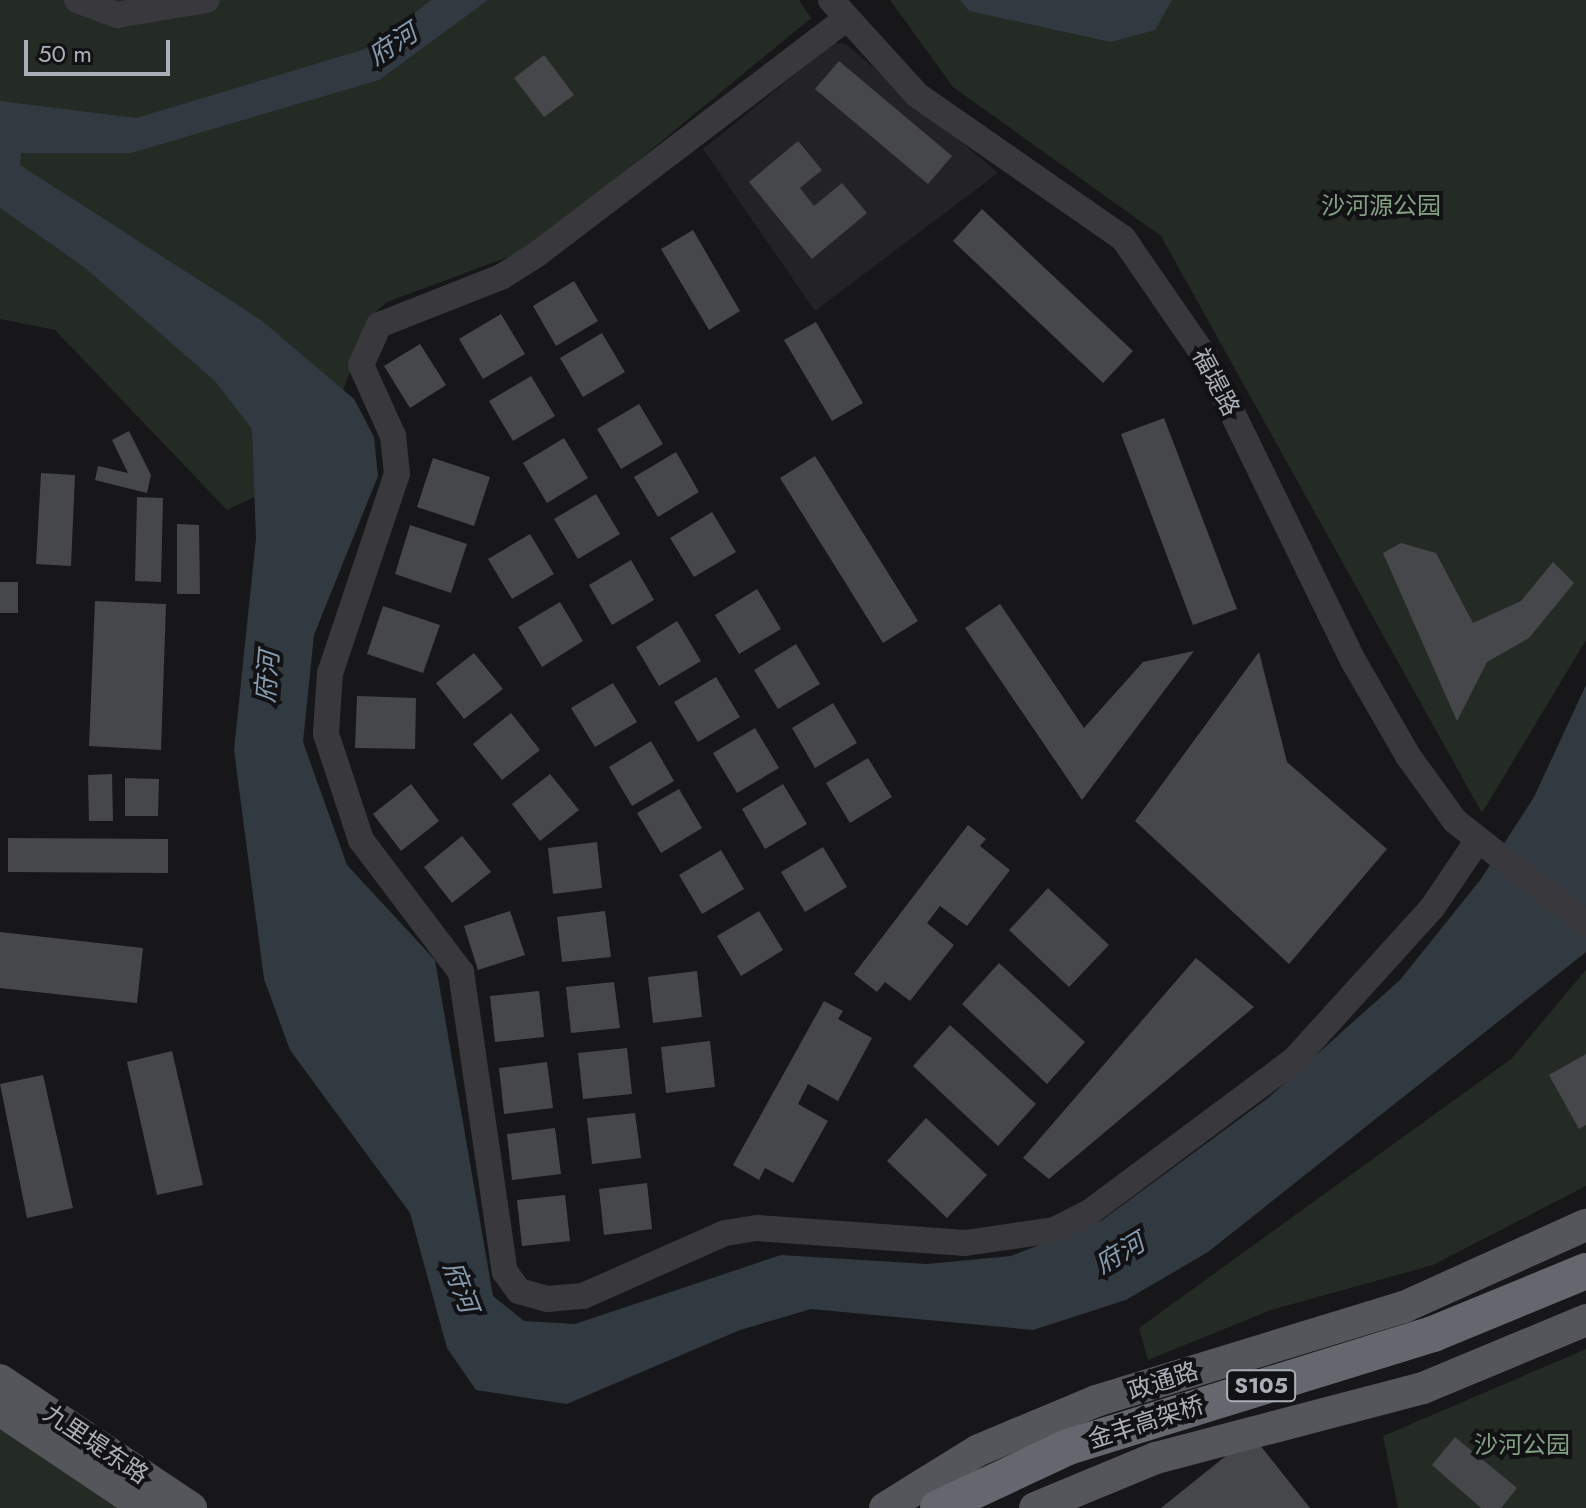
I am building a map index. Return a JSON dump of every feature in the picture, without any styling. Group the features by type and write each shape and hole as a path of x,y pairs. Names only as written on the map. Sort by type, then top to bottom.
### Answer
{"highway":[{"name":"金丰高架桥","path":"938,1508 1068,1447 1433,1334 1586,1271"},
{"name":"金丰高架桥","path":"980,1508 1091,1456 1424,1355 1586,1291"}],"main road":[{"name":"政通路","path":"885,1508 979,1450 1096,1401 1404,1307 1586,1225"},
{"path":"1035,1508 1156,1458 1423,1388 1586,1320"},
{"name":"九里堤东路","path":"0,1380 191,1508"},
{"path":"0,1410 146,1508"}],"street":[{"path":"77,0 117,15 207,0"},
{"path":"839,9 563,237 501,277 379,325 361,365 393,436 397,474 330,673 326,734 361,840 461,972 505,1272 519,1291 547,1299 583,1296 747,1230 818,1228 965,1243 1054,1230 1090,1212 1295,1059 1486,847"},
{"name":"福堤路","path":"839,9 917,95 1123,238 1205,357 1354,662 1408,756 1486,847 1585,923"}],"shaded area":[{"path":"834,43 846,44 998,173 815,311 703,149"}],"green space":[{"path":"0,0 799,0 811,18 532,248 387,302 372,315 312,470 227,510 55,330 0,319"},
{"name":"沙河源公园","path":"890,0 1586,0 1586,640 1482,813 1161,236 953,87"},
{"path":"1586,970 1586,1186 1433,1265 1271,1310 1148,1360 1139,1328 1511,1059"},
{"name":"沙河公园","path":"1586,1349 1586,1508 1398,1508 1383,1436"},
{"path":"0,1423 126,1508 0,1508"}],"water":[{"name":"府河","path":"431,0 488,0 379,80 131,153 21,153 20,165 261,320 354,399 374,437 378,476 314,635 303,742 347,865 435,960 493,1296 524,1321 575,1324 781,1255 927,1264 1011,1256 1101,1221 1268,1098 1400,980 1481,879 1534,797 1586,685 1586,952 1208,1252 1126,1300 1033,1330 811,1309 740,1330 567,1404 476,1390 447,1348 410,1213 290,1050 264,979 234,750 256,538 252,429 215,381 84,267 0,208 0,101 136,118 372,47"},
{"path":"960,0 1172,0 1155,30 1111,42 969,11"}],"building":[{"path":"544,55 574,95 544,117 514,78"},
{"path":"839,61 952,156 928,184 815,89"},
{"path":"798,141 822,170 800,188 814,206 842,183 867,213 812,259 749,182"},
{"path":"982,209 1133,351 1103,383 953,241"},
{"path":"693,230 740,311 709,330 661,249"},
{"path":"574,281 598,321 556,346 533,306"},
{"path":"501,314 525,354 483,379 459,339"},
{"path":"816,322 863,403 832,421 784,340"},
{"path":"602,333 625,372 583,397 560,358"},
{"path":"420,344 446,385 410,408 384,366"},
{"path":"531,376 555,416 513,441 489,401"},
{"path":"639,404 663,444 621,469 597,429"},
{"path":"1164,418 1237,609 1193,625 1121,434"},
{"path":"129,431 151,475 147,493 95,480 98,466 128,473 112,440"},
{"path":"564,438 588,478 547,503 523,463"},
{"path":"676,452 699,492 658,517 634,477"},
{"path":"815,456 918,621 883,643 780,478"},
{"path":"433,458 490,477 474,526 417,507"},
{"path":"41,473 75,475 71,566 36,564"},
{"path":"596,494 620,534 578,559 554,519"},
{"path":"137,497 163,498 161,582 135,581"},
{"path":"712,512 736,552 694,577 670,538"},
{"path":"177,524 199,525 200,594 177,594"},
{"path":"410,525 467,544 451,593 395,574"},
{"path":"530,534 554,574 512,599 488,559"},
{"path":"1401,543 1436,553 1473,623 1521,601 1553,562 1574,583 1529,638 1487,662 1457,721 1383,553"},
{"path":"631,560 654,600 612,625 589,585"},
{"path":"0,582 18,582 18,613 0,613"},
{"path":"757,589 781,629 739,654 715,615"},
{"path":"95,601 166,604 161,750 89,746"},
{"path":"560,602 583,641 542,667 518,627"},
{"path":"1000,604 1084,728 1143,662 1194,651 1082,800 965,628"},
{"path":"383,606 440,625 423,673 367,654"},
{"path":"677,621 701,661 659,686 636,647"},
{"path":"796,644 820,684 778,709 754,670"},
{"path":"1259,652 1287,762 1387,849 1289,964 1135,821"},
{"path":"474,653 503,689 464,719 436,683"},
{"path":"716,677 740,717 698,742 674,702"},
{"path":"613,683 637,722 595,747 571,708"},
{"path":"357,696 416,698 415,749 355,748"},
{"path":"833,703 857,743 815,768 792,728"},
{"path":"511,713 540,750 502,780 473,744"},
{"path":"755,728 779,768 737,793 713,753"},
{"path":"651,741 674,781 632,806 609,767"},
{"path":"868,758 892,797 850,823 826,783"},
{"path":"112,774 113,821 89,821 88,775"},
{"path":"550,774 579,810 540,841 512,804"},
{"path":"125,778 159,779 158,816 125,816"},
{"path":"411,784 439,821 401,851 373,814"},
{"path":"783,784 807,824 765,849 742,809"},
{"path":"679,789 702,828 661,853 637,813"},
{"path":"968,825 986,839 980,846 1010,870 967,926 940,906 927,923 954,945 910,1001 885,982 877,992 854,974"},
{"path":"462,836 491,872 452,903 424,867"},
{"path":"8,838 168,839 168,873 8,872"},
{"path":"597,842 602,888 553,894 548,848"},
{"path":"823,847 847,887 805,912 781,872"},
{"path":"721,850 744,889 702,914 679,875"},
{"path":"1048,888 1109,945 1069,987 1009,930"},
{"path":"510,911 525,955 478,970 464,926"},
{"path":"605,911 611,957 562,962 557,917"},
{"path":"759,911 783,950 741,976 717,936"},
{"path":"0,932 143,948 137,1003 0,988"},
{"path":"1196,958 1254,1007 1049,1179 1023,1158"},
{"path":"999,963 1085,1042 1047,1084 962,1004"},
{"path":"697,971 702,1017 653,1023 648,977"},
{"path":"614,982 620,1028 571,1033 566,987"},
{"path":"539,991 544,1037 495,1042 490,996"},
{"path":"824,1001 843,1011 838,1019 872,1038 838,1101 808,1084 798,1104 828,1121 793,1183 765,1168 759,1180 733,1165"},
{"path":"950,1025 1036,1104 998,1146 913,1066"},
{"path":"710,1041 715,1087 666,1093 661,1047"},
{"path":"627,1048 632,1094 583,1099 578,1053"},
{"path":"172,1051 203,1185 157,1195 127,1062"},
{"path":"1586,1054 1586,1125 1579,1129 1549,1075"},
{"path":"547,1062 553,1108 504,1114 499,1068"},
{"path":"43,1075 73,1208 27,1218 0,1084"},
{"path":"635,1113 641,1158 592,1164 587,1118"},
{"path":"926,1118 987,1175 947,1218 887,1161"},
{"path":"555,1128 561,1174 512,1180 507,1134"},
{"path":"647,1183 652,1229 604,1235 599,1189"},
{"path":"565,1195 570,1241 522,1246 517,1200"},
{"path":"1252,1435 1310,1508 1161,1508"},
{"path":"1455,1437 1517,1488 1501,1508 1481,1508 1432,1465"}]}
